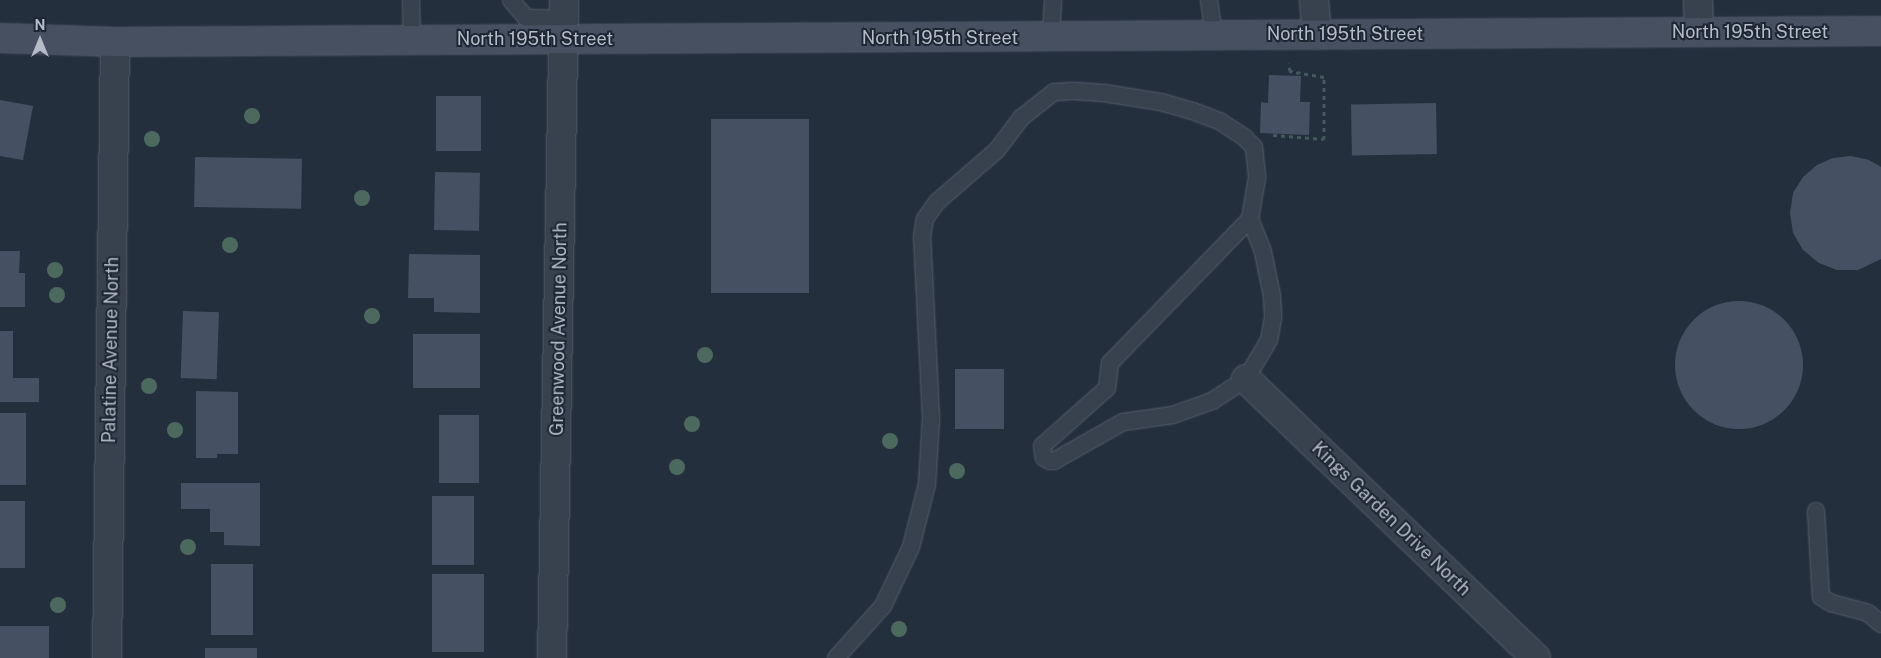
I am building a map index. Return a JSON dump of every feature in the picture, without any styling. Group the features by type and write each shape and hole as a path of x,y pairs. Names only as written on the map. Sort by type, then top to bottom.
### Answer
{"street":[{"path":"1314,0 1317,35"},
{"path":"1698,0 1699,32"},
{"name":"North 195th Street","path":"0,38 115,42 412,40 564,19 1051,38 1214,34 1881,31"},
{"name":"Greenwood Avenue North","path":"552,658 564,19"},
{"name":"Palatine Avenue North","path":"107,658 115,42"},
{"name":"Kings Garden Drive North","path":"1246,380 1536,658"}],"lane":[{"path":"411,0 412,40"},
{"path":"512,0 526,18 564,19"},
{"path":"1051,38 1053,0"},
{"path":"1209,0 1214,34"},
{"path":"836,658 883,606 911,546 927,484 931,418 930,360 924,302 922,237 925,219 938,202 997,150 1021,118 1054,92 1104,93 1161,102 1208,116 1244,137 1254,147 1257,178 1250,219 1263,252 1272,296 1273,318 1269,340 1246,380 1212,401 1181,412 1148,420 1123,422 1054,461 1044,458 1042,446 1107,388 1110,362 1250,219"},
{"path":"1816,511 1821,597 1831,603 1874,613 1881,624"}],"path":[{"path":"1234,131 1324,139 1324,77 1290,71 1288,62"}],"building":[{"path":"1269,75 1301,76 1300,102 1310,102 1309,135 1260,133 1261,102 1268,103"},
{"path":"436,96 481,96 481,151 436,151"},
{"path":"0,100 33,106 23,160 0,156"},
{"path":"1436,103 1437,154 1352,155 1351,104"},
{"path":"711,119 809,119 809,293 711,293"},
{"path":"1851,156 1869,160 1881,167 1881,259 1858,270 1837,270 1819,263 1803,250 1793,233 1790,213 1793,193 1803,177 1817,165 1833,158"},
{"path":"195,157 302,159 301,209 194,207"},
{"path":"435,172 480,173 479,231 434,230"},
{"path":"0,251 20,251 19,273 25,273 25,307 0,307"},
{"path":"409,254 480,255 480,313 434,312 434,298 408,298"},
{"path":"1739,301 1763,306 1775,312 1784,320 1792,329 1798,341 1803,365 1798,389 1792,401 1784,410 1775,418 1763,424 1739,429 1715,424 1703,418 1694,410 1686,401 1680,389 1675,365 1680,341 1686,329 1694,320 1703,312 1715,306"},
{"path":"183,311 219,312 217,379 181,378"},
{"path":"0,331 13,331 13,378 39,378 39,402 0,402"},
{"path":"413,334 480,334 480,388 413,388"},
{"path":"955,369 1004,369 1004,429 955,429"},
{"path":"196,391 238,392 238,454 217,454 217,458 196,458"},
{"path":"0,413 26,413 26,485 0,485"},
{"path":"439,415 479,415 479,483 439,483"},
{"path":"181,483 260,483 260,546 224,545 224,532 210,532 210,509 181,509"},
{"path":"432,496 474,496 474,565 432,565"},
{"path":"0,501 25,501 25,568 0,568"},
{"path":"211,564 253,564 253,635 211,635"},
{"path":"432,574 484,574 484,652 432,652"},
{"path":"0,626 49,626 49,658 0,658"},
{"path":"205,648 257,648 257,658 205,658"}]}
